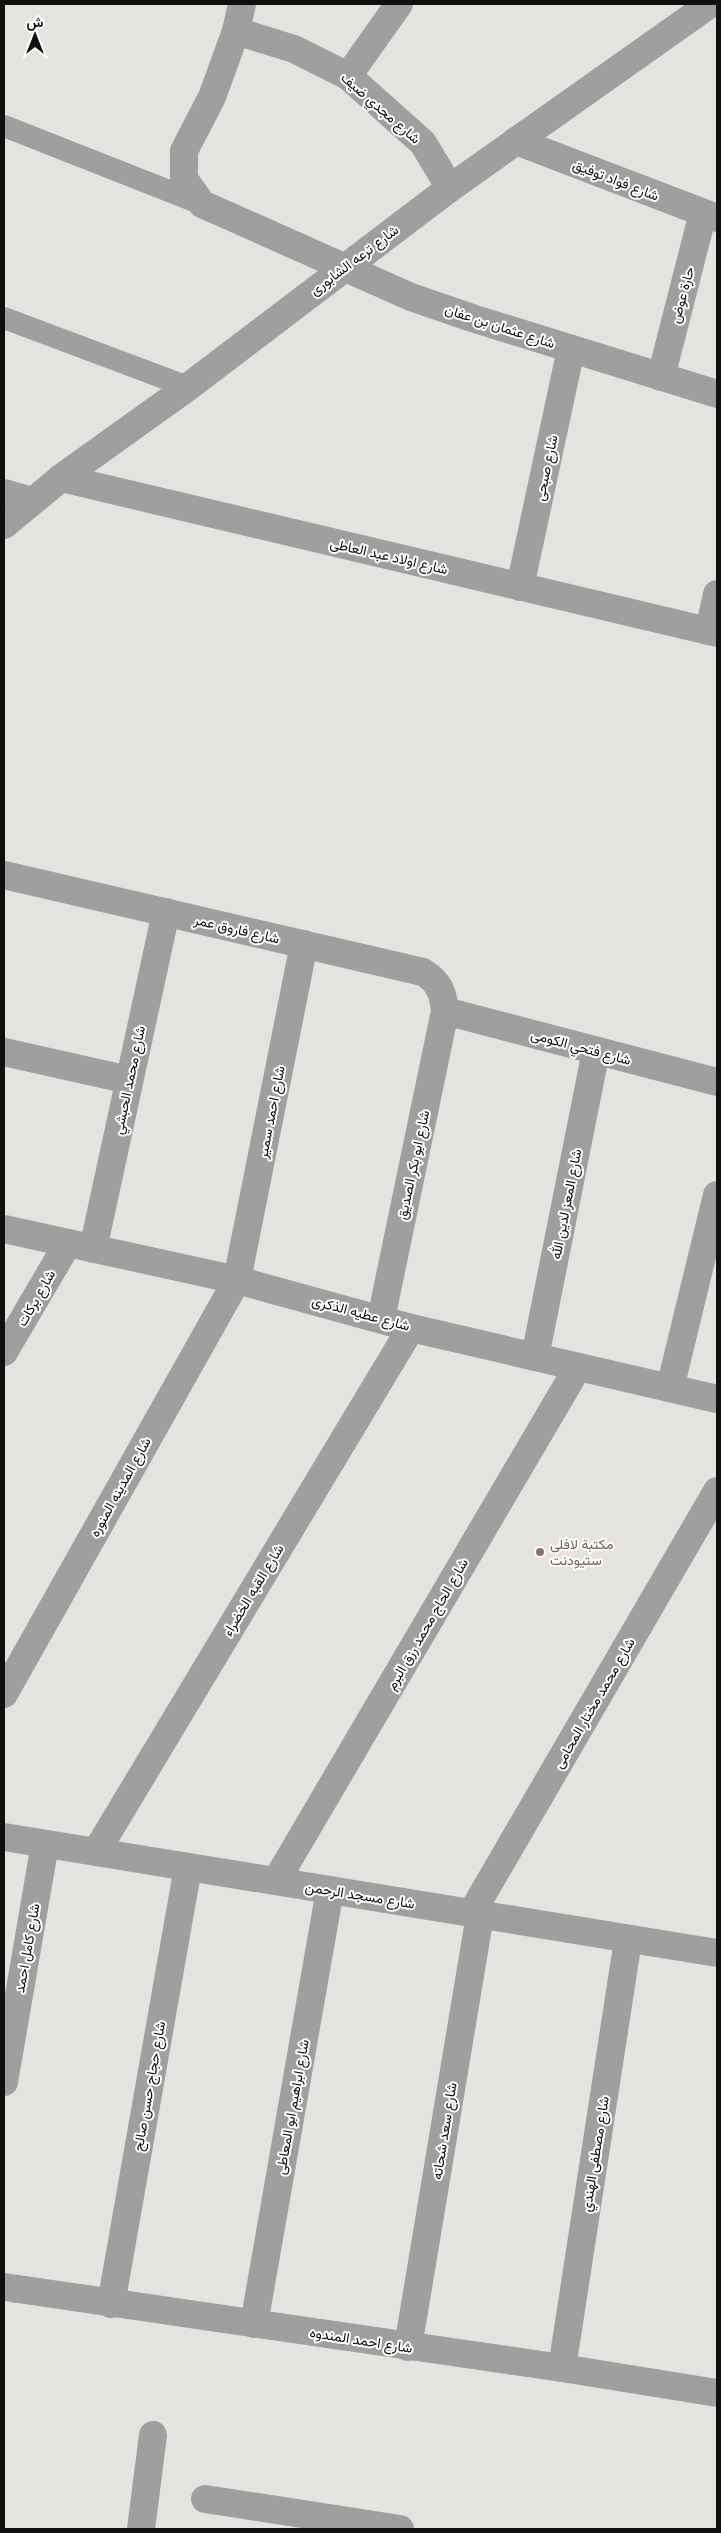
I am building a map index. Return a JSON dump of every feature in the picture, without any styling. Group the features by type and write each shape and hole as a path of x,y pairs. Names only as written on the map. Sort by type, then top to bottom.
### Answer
{"street":[{"path":"202,204 184,179 184,151 212,97 236,31 242,4"},
{"path":"348,76 399,4"},
{"name":"شارع ترعه الشابورى","path":"4,525 60,478 188,387 342,268 450,188 710,4"},
{"name":"شارع مجدي ضيف","path":"236,31 294,50 348,76 423,144 450,188"},
{"name":"شارع فواد توفيق","path":"516,141 710,215"},
{"name":"شارع عثمان بن عفان","path":"202,204 342,268 411,297 717,394"},
{"name":"حارة عوض","path":"661,377 710,215"},
{"name":"شارع صبحى","path":"520,587 571,349"},
{"name":"شارع اولاد عبد العاطى","path":"60,478 713,632"},
{"path":"4,493 32,501"},
{"path":"713,632 717,594"},
{"name":"شارع فاروق عمر","path":"4,875 423,972 437,981 443,995 445,1010"},
{"name":"شارع محمد الحبشي","path":"80,1246 129,1080 166,912"},
{"name":"شارع احمد سمير","path":"237,1280 304,944"},
{"name":"شارع فتحي الكومى","path":"445,1010 717,1082"},
{"name":"شارع ابو بكر الصديق","path":"381,1319 445,1010"},
{"name":"شارع المعز لدين الله","path":"535,1357 596,1051"},
{"path":"4,1052 129,1080"},
{"path":"670,1388 717,1194"},
{"name":"شارع عطيه الذكرى","path":"4,1229 237,1280 411,1328 717,1399"},
{"name":"شارع بركات","path":"4,1352 80,1246"},
{"name":"شارع المدينه المنوره","path":"4,1694 237,1280"},
{"name":"شارع القبه الخضراء","path":"96,1852 411,1328"},
{"name":"شارع الحاج محمد رزق البرم","path":"276,1881 578,1367"},
{"name":"شارع محمد مختار المحامى","path":"475,1914 717,1491"},
{"name":"شارع مسجد الرحمن","path":"4,1837 717,1953"},
{"name":"شارع كامل احمد","path":"4,2082 44,1844"},
{"name":"شارع حجاج حسن صالح","path":"111,2304 188,1868"},
{"name":"شارع ابراهيم ابو المعاطى","path":"254,2324 330,1890"},
{"name":"شارع سعد شحاته","path":"408,2347 475,1914"},
{"name":"شارع مصطفى الهندي","path":"562,2368 628,1940"},
{"name":"شارع احمد المندوه","path":"4,2287 408,2347 716,2388"},
{"path":"141,2529 153,2435"},
{"path":"205,2499 400,2529"}],"lane":[{"path":"4,126 202,204"},
{"path":"4,318 188,387"}],"place":[{"name":"مكتبة لافلى ستيودنت","path":"540,1552"}]}
